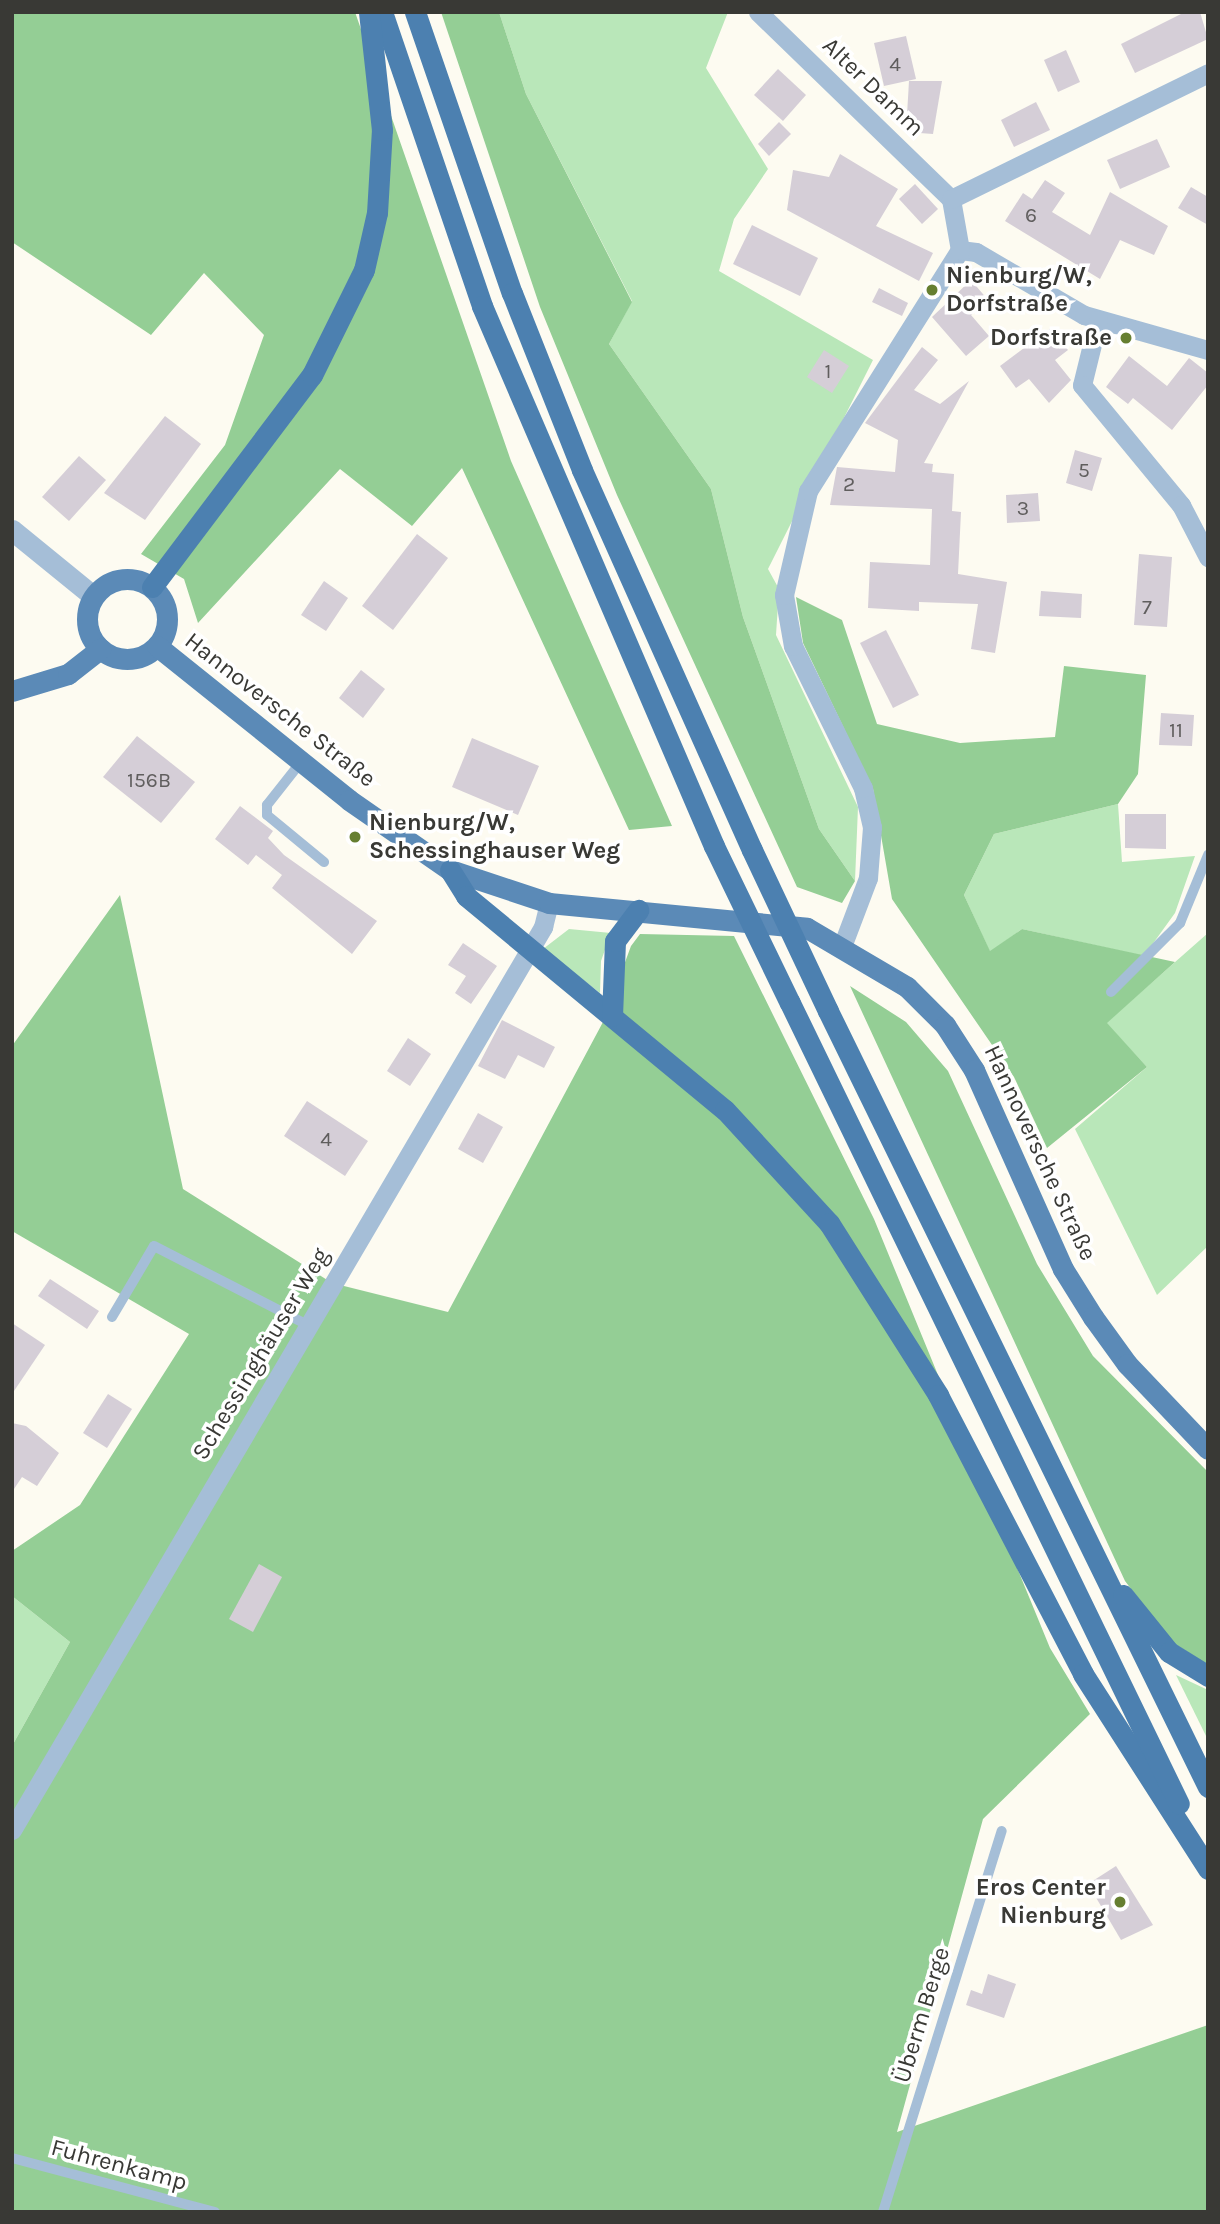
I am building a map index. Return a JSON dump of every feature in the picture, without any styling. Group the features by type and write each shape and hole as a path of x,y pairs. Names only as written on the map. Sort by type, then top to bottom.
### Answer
{"highway":[{"path":"152,587 312,375 364,270 377,214 382,130 369,12"},
{"path":"382,12 482,306 714,846 1208,1862"},
{"path":"415,12 503,269 582,470 752,850 828,1011 1208,1787"},
{"path":"450,870 466,896 527,949 612,1016 780,1166 869,1280 938,1395 1083,1674 1208,1869"},
{"path":"612,1016 615,941 638,910"},
{"path":"1094,1557 1169,1652 1208,1676"}],"main road":[{"path":"12,691 68,674 100,649 88,629 93,596 117,580 152,587"},
{"name":"Hannoversche Straße","path":"100,649 135,659 157,646 167,611 152,587"},
{"name":"Hannoversche Straße","path":"157,646 302,761 450,870 549,903 763,919 807,928 843,944 907,987 962,1048 1081,1298 1127,1364 1208,1449"}],"street":[{"name":"Alter Damm","path":"769,15 951,199"},
{"path":"843,944 868,878 872,827 863,788 793,646 785,595 789,556 808,491 960,250 951,199 1208,73"},
{"path":"960,250 976,252 1098,320 1208,351"},
{"path":"1098,320 1082,385 1181,505 1208,557"},
{"path":"12,530 93,596"},
{"name":"Schessinghäuser Weg","path":"12,1830 527,949 549,903"}],"lane":[{"path":"302,761 267,805 267,815 324,862"},
{"path":"1111,992 1180,923 1208,855"},
{"path":"112,1317 154,1246 308,1325"},
{"name":"Überm Berge","path":"883,2212 1002,1830"},
{"name":"Fuhrenkamp","path":"12,2158 215,2212"}],"green space":[{"path":"12,12 355,12 511,461 672,826 629,830 462,468 412,526 340,469 198,623 184,579 141,554 225,445 264,335 204,273 151,335 12,242"},
{"path":"441,12 499,12 526,94 632,302 609,344 711,489 743,617 819,829 855,881 842,903 797,887 617,495 540,307"},
{"path":"499,12 728,12 706,68 768,169 734,219 719,271 873,360 768,569 779,589 776,635 858,807 855,881 819,829 743,617 711,489 609,344 632,301 526,94"},
{"path":"796,597 842,620 877,724 960,743 1055,737 1064,666 1146,675 1138,774 1118,804 994,834 964,895 990,951 1022,929 1175,962 1107,1023 1147,1067 1047,1148 1014,1077 892,899 873,789 803,643"},
{"path":"1118,804 1122,862 1195,856 1175,913 1144,956 1022,929 990,952 964,895 994,834"},
{"path":"120,895 183,1189 332,1283 448,1312 603,1022 631,946 640,934 734,936 874,1219 1050,1648 1090,1714 983,1819 897,2132 1208,2025 1208,2212 12,2212 12,1746 70,1642 12,1596 12,1551 80,1505 189,1334 12,1231 12,1046"},
{"path":"569,929 611,933 601,961 600,993 543,949"},
{"path":"1208,933 1208,1246 1157,1295 1075,1129 1147,1067 1106,1023"},
{"path":"850,986 906,1022 948,1071 1037,1264 1093,1356 1208,1472 1208,1665 1172,1642 1125,1581"},
{"path":"12,1596 70,1642 12,1746"},
{"path":"1176,1675 1208,1690 1208,1740"}],"building":[{"path":"1185,12 1200,12 1208,39 1135,73 1121,44"},
{"path":"906,36 916,79 884,86 874,43"},
{"path":"1066,50 1080,82 1058,92 1044,60"},
{"path":"778,69 806,95 783,121 754,95"},
{"path":"909,81 942,81 933,134 906,132"},
{"path":"1036,102 1050,130 1014,147 1001,120"},
{"path":"779,122 791,134 769,156 758,144"},
{"path":"1157,139 1170,167 1120,189 1107,160"},
{"path":"840,154 898,189 876,226 933,253 919,281 787,210 793,170 829,177"},
{"path":"1045,180 1065,193 1052,212 1090,235 1110,192 1168,226 1154,255 1120,240 1100,279 1005,221 1023,193 1032,199"},
{"path":"915,184 938,209 922,224 899,199"},
{"path":"1191,187 1208,197 1208,225 1178,208"},
{"path":"752,225 818,258 800,296 733,264"},
{"path":"971,280 988,300 971,315 989,336 966,356 932,317"},
{"path":"879,288 908,303 902,316 872,302"},
{"path":"1051,328 1068,350 1055,360 1071,380 1049,403 1029,379 1016,388 1000,366"},
{"path":"922,347 938,360 914,390 940,404 969,381 924,463 933,464 932,472 954,474 952,511 961,512 958,574 1007,582 995,653 971,649 978,604 919,602 919,611 868,608 870,562 930,565 932,509 830,505 837,467 895,472 898,440 865,423"},
{"path":"824,350 849,366 832,393 807,377"},
{"path":"1129,356 1167,386 1189,358 1208,373 1208,385 1172,430 1133,398 1128,404 1106,387"},
{"path":"165,416 201,444 145,520 104,493"},
{"path":"1075,450 1102,458 1092,491 1066,483"},
{"path":"79,456 106,480 69,521 42,497"},
{"path":"1038,493 1040,521 1007,523 1006,495"},
{"path":"417,534 448,558 393,630 362,606"},
{"path":"1139,554 1172,557 1167,627 1134,625"},
{"path":"324,581 348,598 326,631 301,615"},
{"path":"1041,591 1082,594 1081,618 1039,616"},
{"path":"886,630 919,695 893,708 860,643"},
{"path":"361,670 385,689 363,718 339,698"},
{"path":"1161,713 1194,715 1192,746 1159,745"},
{"path":"137,736 195,782 161,823 103,777"},
{"path":"472,738 539,766 518,815 452,787"},
{"path":"240,806 273,831 268,838 284,855 377,921 352,954 272,888 282,875 256,855 248,865 215,839"},
{"path":"1125,814 1166,814 1166,849 1125,848"},
{"path":"463,943 497,966 471,1004 455,993 466,976 448,965"},
{"path":"502,1020 555,1047 544,1068 518,1055 505,1079 478,1066"},
{"path":"408,1038 431,1054 410,1086 387,1071"},
{"path":"307,1101 368,1141 345,1176 284,1136"},
{"path":"478,1113 503,1127 483,1163 458,1149"},
{"path":"50,1279 99,1311 87,1329 38,1296"},
{"path":"12,1323 45,1345 12,1394"},
{"path":"108,1394 132,1409 107,1448 83,1433"},
{"path":"12,1423 26,1426 59,1453 37,1486 22,1477 12,1492"},
{"path":"259,1564 282,1577 253,1632 229,1619"},
{"name":"Eros Center Nienburg","path":"1116,1866 1153,1925 1121,1940 1088,1884"},
{"path":"988,1974 1016,1984 1004,2018 966,2005 971,1990 982,1994"}],"place":[{"name":"Nienburg/W, Dorfstraße","path":"932,290"},
{"name":"Dorfstraße","path":"1126,338"},
{"name":"Nienburg/W, Schessinghauser Weg","path":"355,837"},
{"name":"Eros Center Nienburg","path":"1120,1902"}]}
